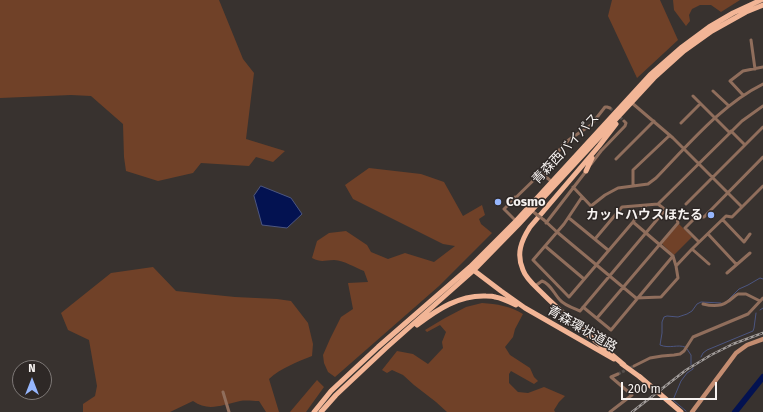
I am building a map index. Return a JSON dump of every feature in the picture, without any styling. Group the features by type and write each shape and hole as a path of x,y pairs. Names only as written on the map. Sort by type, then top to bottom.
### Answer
{"highway":[{"name":"青森西バイパス","path":"314,412 331,392 378,347 472,269 529,209 551,181 650,75 682,47 709,27 733,12 761,0"},
{"name":"青森西バイパス","path":"320,412 336,394 472,269 632,103 654,78 684,51 712,31 746,12 763,5"},
{"path":"624,365 535,286 525,275 519,257 522,241 530,227 599,146 632,103"},
{"path":"586,171 599,146"},
{"name":"青森環状道路","path":"472,269 525,308 624,365 681,412"},
{"path":"386,348 444,306 458,300 476,296 495,296 525,308"}],"main road":[{"path":"692,412 736,353 747,345 762,340"}],"street":[{"path":"751,40 755,69"},
{"path":"743,96 730,81 743,71 763,67"},
{"path":"574,187 591,206 605,195 618,188 648,184 656,178 715,118 743,96 763,84"},
{"path":"714,91 729,106"},
{"path":"693,96 745,145"},
{"path":"632,103 670,135 742,207"},
{"path":"681,123 700,104"},
{"path":"595,239 622,207 658,204 730,132 742,121 763,106"},
{"path":"516,221 504,209 542,173 570,139 591,125 605,107 610,108"},
{"path":"545,222 601,151 625,126 626,123 624,121"},
{"path":"616,159 654,121"},
{"path":"686,204 763,127"},
{"path":"633,186 633,170 670,135"},
{"path":"699,242 685,228 696,217 704,217 763,158"},
{"path":"542,173 551,181"},
{"path":"676,266 692,248 726,216 732,217 763,186"},
{"path":"515,197 636,298 661,297 678,278 673,256 632,222"},
{"path":"582,197 569,218 533,260 569,297 646,205"},
{"path":"597,318 678,223 677,219 658,204"},
{"path":"535,286 542,281 545,282 550,286 560,301 580,311 666,210"},
{"path":"569,218 608,250"},
{"path":"723,220 744,242 750,234"},
{"path":"708,234 736,264"},
{"path":"545,246 584,279"},
{"path":"692,248 709,264"},
{"path":"727,273 750,253"},
{"path":"583,307 611,330 636,298 673,256"},
{"path":"634,366 650,358 680,354 694,337 748,314 762,299 746,294 738,294 728,302 719,306 704,304"},
{"path":"610,412 632,395 611,377 618,374"},
{"path":"223,392 229,412"}],"shaded area":[{"path":"0,0 219,0 243,59 254,73 246,139 285,151 273,162 256,157 249,166 201,163 193,173 158,181 126,171 123,124 91,96 71,95 0,98"},
{"path":"612,0 660,0 678,40 637,78 608,16"},
{"path":"673,0 740,0 721,12 711,5 700,5 692,9 689,15 690,21 686,26 674,10"},
{"path":"369,168 421,174 444,182 463,216 482,205 485,215 479,219 481,224 492,233 439,286 335,377 328,372 324,363 323,355 341,317 353,309 348,283 368,282 364,271 349,264 334,260 321,261 312,258 317,241 329,233 346,231 367,245 371,252 388,259 405,253 434,262 455,246 443,244 353,199 345,185"},
{"path":"261,186 291,198 302,214 287,228 262,225 254,196"},
{"path":"679,224 692,237 674,255 662,243"},
{"path":"153,267 176,291 291,301 308,323 313,344 312,356 284,368 269,379 279,412 266,412 259,401 240,401 210,407 193,401 170,412 83,412 83,404 95,396 97,386 89,340 68,330 61,313 111,273"},
{"path":"482,303 503,306 523,314 515,329 513,337 505,347 510,355 530,368 534,377 538,381 534,384 511,371 509,374 509,383 518,392 528,393 544,387 565,396 554,410 555,412 447,412 403,375 392,370 387,373 382,370 397,351 413,354 428,364 443,348 442,342 446,332 440,325 427,332 425,330 466,307"},
{"path":"317,380 324,387 306,412 290,412"}],"waterway":[{"path":"728,300 739,289 760,278 763,279"},
{"path":"685,347 667,347 660,345 662,322 664,317 678,317 687,314 701,302 721,303"},
{"path":"701,357 707,350 753,331 756,313"},
{"path":"687,349 691,355 691,365"},
{"path":"686,411 673,400 681,381 693,368"},
{"path":"735,412 763,377"}],"tunnel":[{"path":"610,108 624,121"},
{"path":"618,374 634,366"}],"railway":[{"path":"632,412 686,370 733,344 763,333"}],"place":[{"name":"Cosmo","path":"498,202"},
{"name":"カットハウスほたる","path":"711,215"}]}
